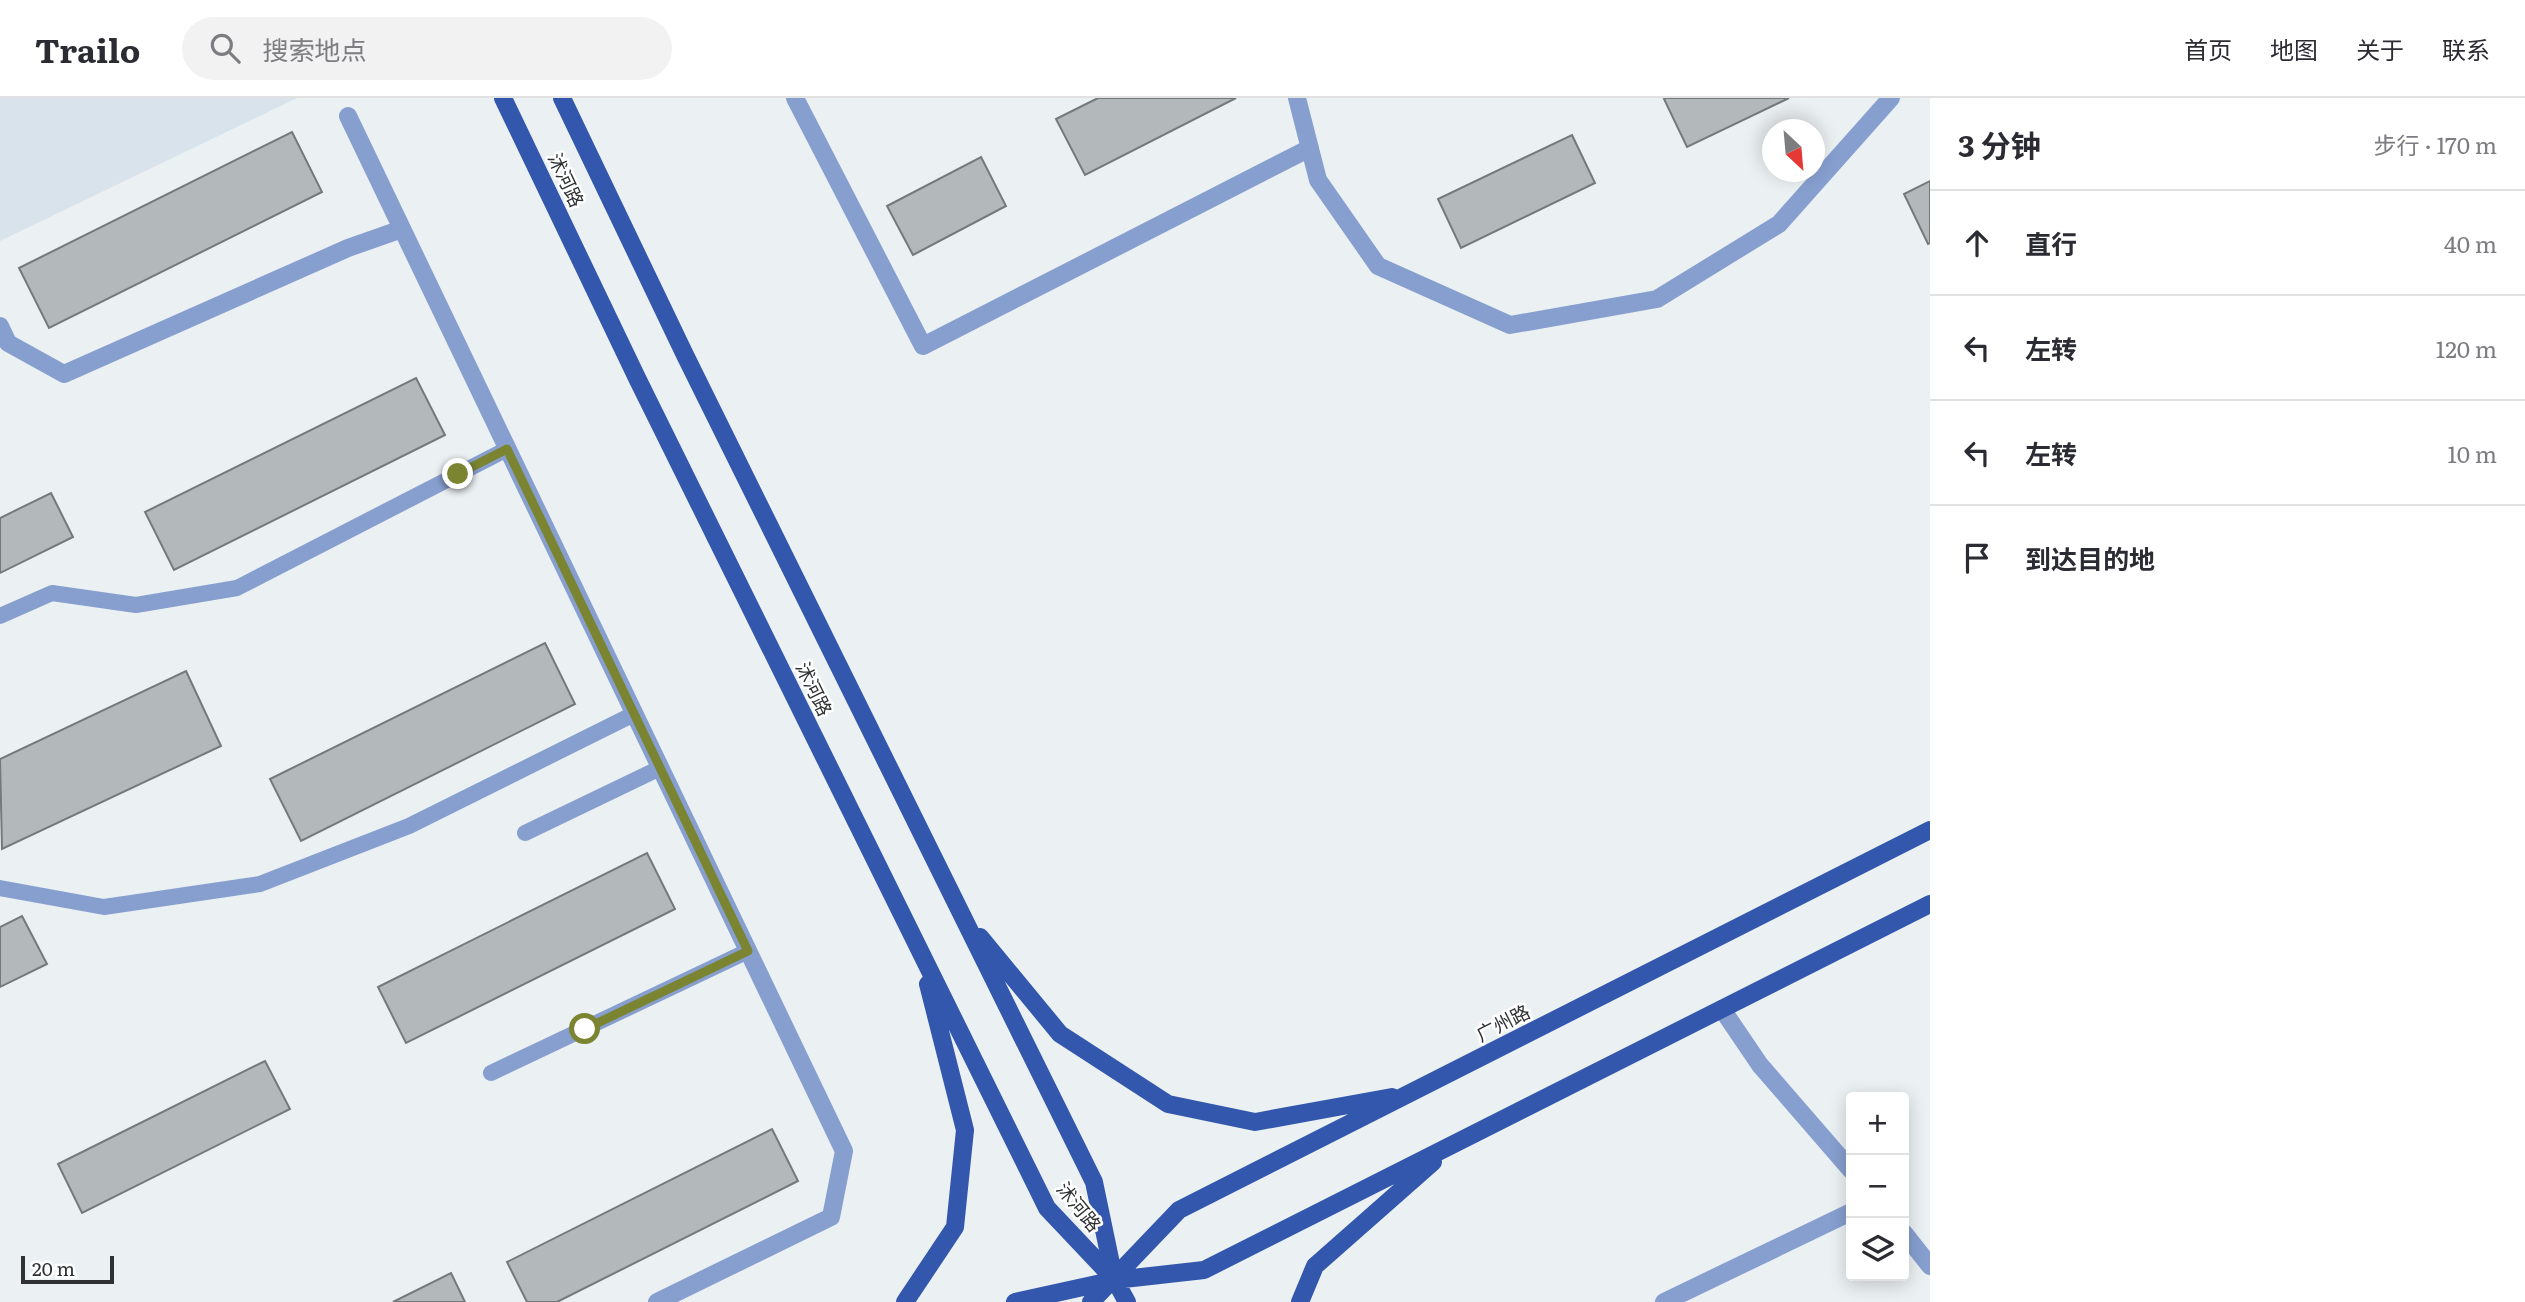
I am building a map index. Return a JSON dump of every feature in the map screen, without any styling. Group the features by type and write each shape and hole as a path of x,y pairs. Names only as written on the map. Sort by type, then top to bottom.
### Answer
{"main road":[{"name":"沭河路","path":"503,98 637,378 1047,1208 1115,1280 1127,1302"},
{"name":"沭河路","path":"562,98 685,355 1094,1182 1115,1280 1115,1302"},
{"name":"广州路","path":"1091,1302 1115,1280 1179,1210 1930,830"},
{"path":"1015,1302 1115,1280 1204,1270 1930,904"},
{"path":"961,914 1060,1034 1167,1104 1255,1122 1413,1093"},
{"path":"905,1302 955,1227 965,1130 919,950"},
{"path":"1300,1302 1315,1266 1451,1146"}],"street":[{"path":"795,98 923,346 1310,148"},
{"path":"1297,98 1318,180 1378,266 1510,325 1657,299 1779,224 1891,98"},
{"path":"348,117 844,1151 831,1217 657,1302"},
{"path":"0,326 8,343 64,374 348,248 402,229"},
{"path":"1722,1009 1760,1065 1846,1164"},
{"path":"1664,1302 1846,1214"},
{"path":"1909,1239 1930,1266"}],"lane":[{"path":"0,616 52,593 136,605 237,588 507,449"},
{"path":"0,888 104,907 260,884 409,826 634,714"},
{"path":"525,833 660,768"},
{"path":"491,1073 748,951"}],"shaded area":[{"path":"0,98 297,98 0,241"}],"building":[{"path":"1098,98 1236,98 1085,175 1056,119"},
{"path":"1789,98 1687,147 1664,99"},
{"path":"292,132 322,192 49,328 19,268"},
{"path":"1572,135 1595,183 1461,248 1438,199"},
{"path":"981,157 1006,206 913,255 887,206"},
{"path":"1930,181 1930,243 1928,244 1904,194"},
{"path":"416,378 445,435 174,570 145,512"},
{"path":"51,493 73,537 0,573 0,518"},
{"path":"545,643 575,704 301,841 270,779"},
{"path":"186,671 221,746 2,849 0,759"},
{"path":"647,853 675,909 406,1043 378,987"},
{"path":"22,916 47,964 0,987 0,927"},
{"path":"265,1061 290,1109 82,1213 58,1164"},
{"path":"772,1129 798,1181 557,1302 527,1302 507,1262"},
{"path":"451,1273 465,1302 393,1302"}],"route":[{"path":"458,474 507,449 748,951 585,1029"}]}
